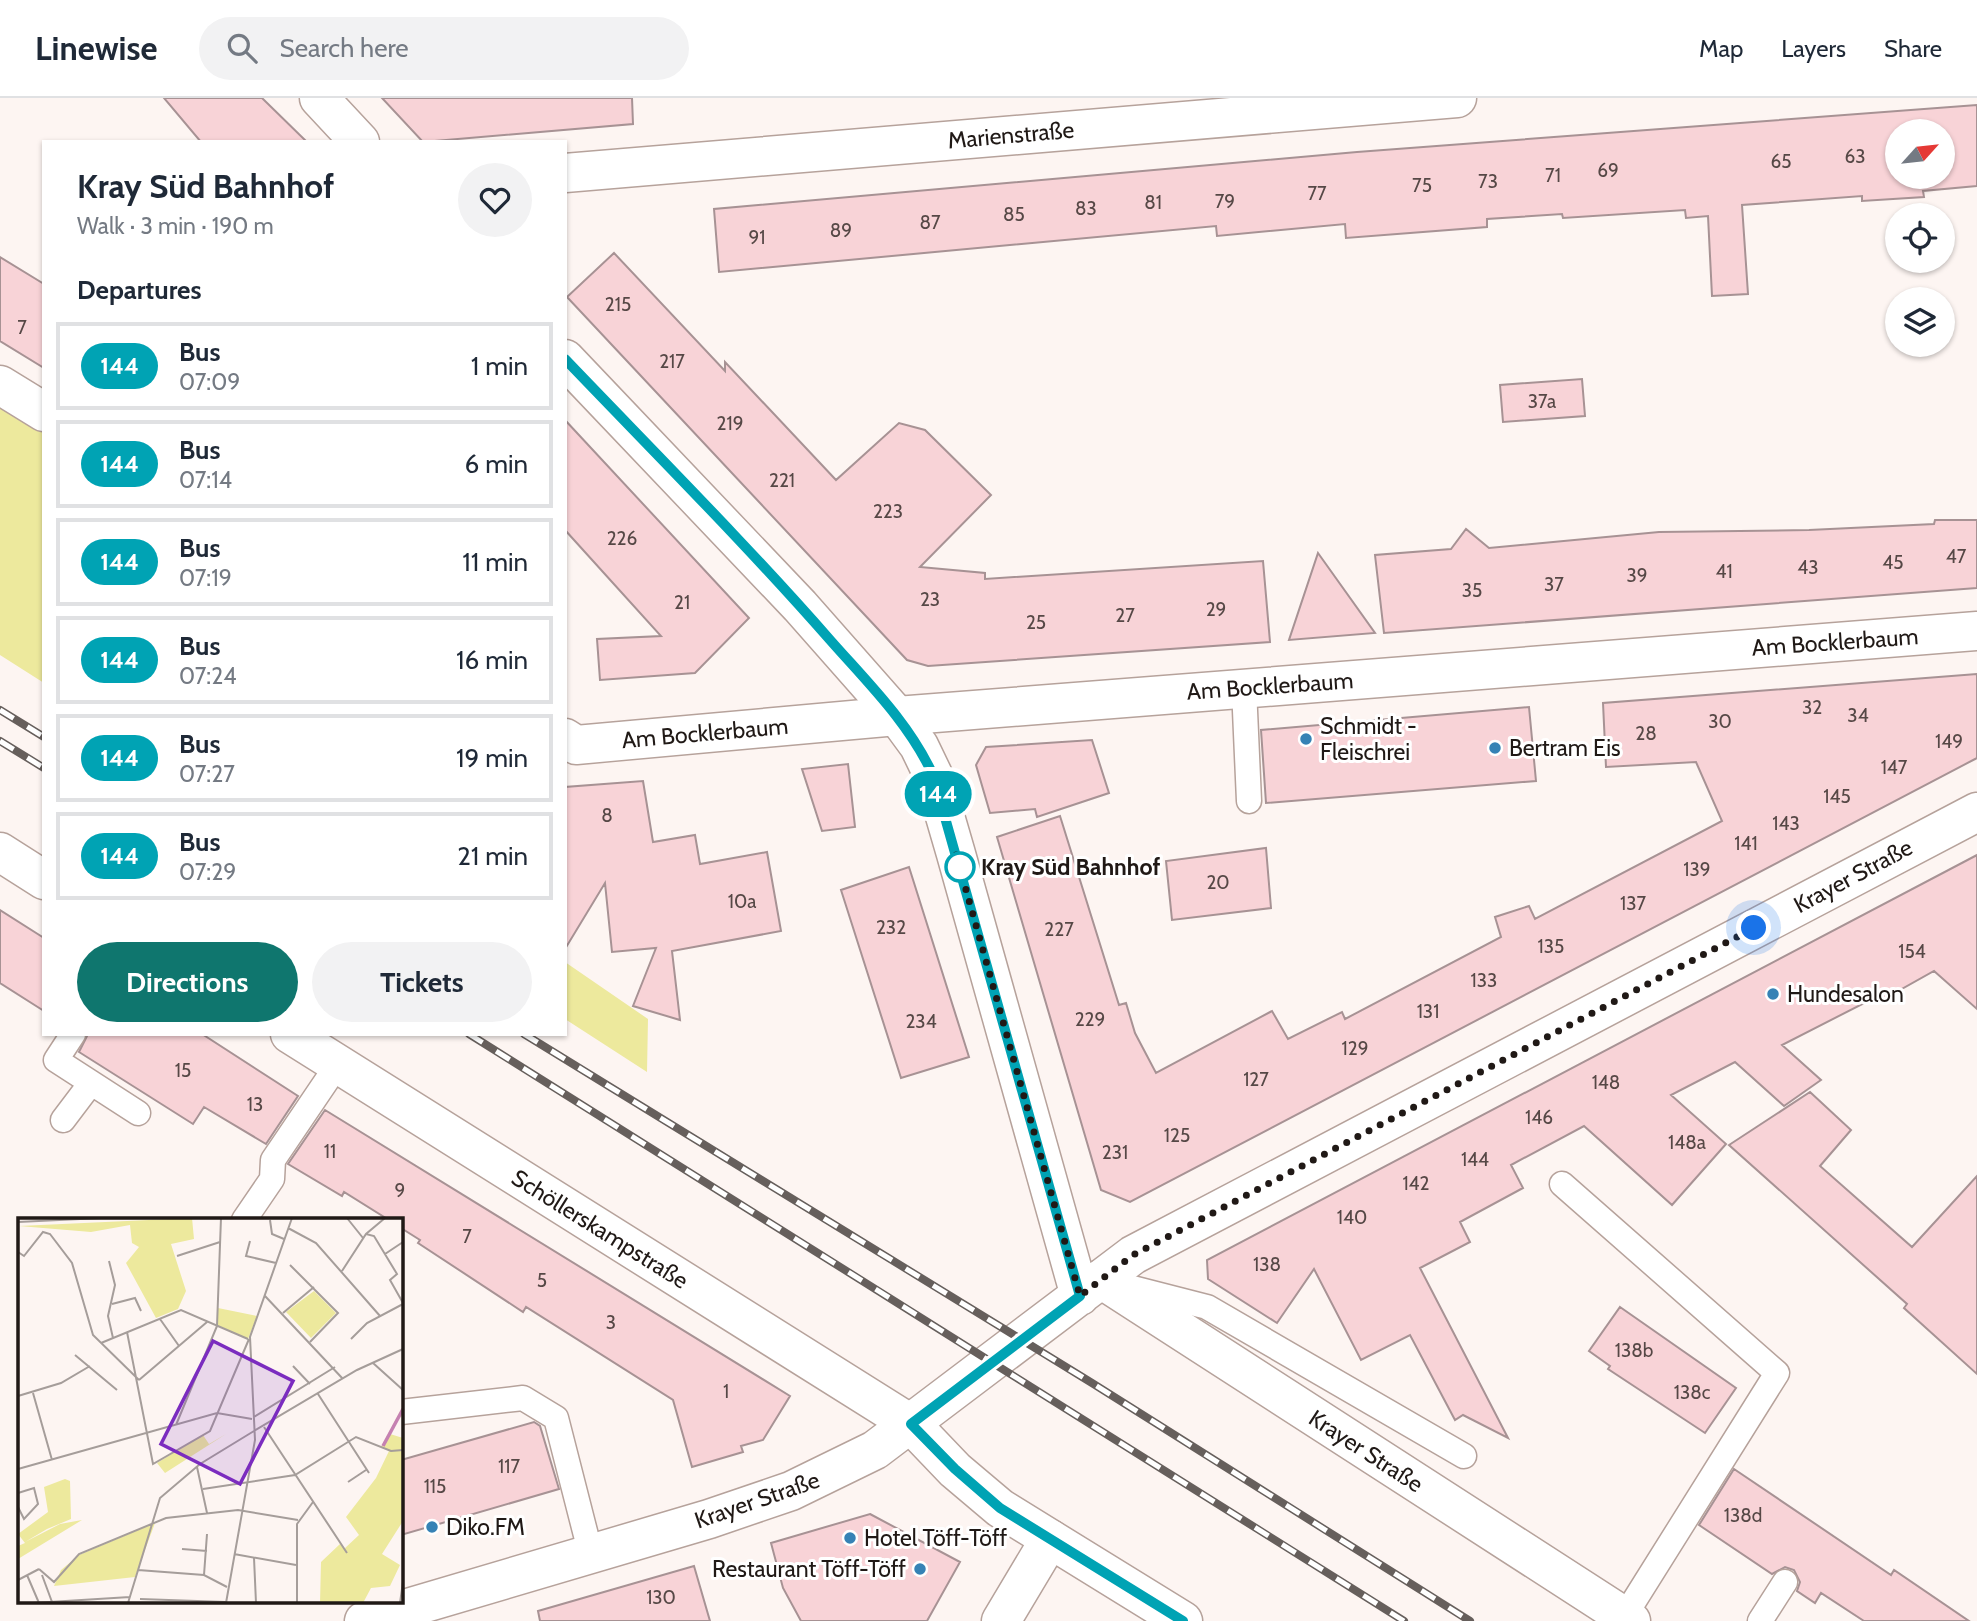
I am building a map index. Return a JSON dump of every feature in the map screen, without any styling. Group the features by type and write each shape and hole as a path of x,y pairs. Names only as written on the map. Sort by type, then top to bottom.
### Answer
{"street":[{"path":"319,98 358,140"},
{"name":"Marienstraße","path":"567,173 1457,98"},
{"path":"567,361 800,606 897,716 919,746 933,775 1091,1287"},
{"path":"0,385 42,411"},
{"name":"Am Bocklerbaum","path":"567,739 576,745 897,716 1977,631"},
{"name":"Krayer Straße","path":"403,1602 709,1519 791,1490 875,1450 1133,1255 1977,812"},
{"path":"0,852 42,879"},
{"name":"Schöllerskampstraße","path":"293,1036 911,1424 955,1469 1000,1508 1183,1621"},
{"name":"Krayer Straße","path":"1091,1287 1628,1619"},
{"path":"1001,1621 1050,1539"},
{"name":"Krayer Straße","path":"364,1621 399,1604"}],"lane":[{"path":"1244,688 1249,801"},
{"path":"72,1036 56,1060 138,1113"},
{"path":"245,1218 272,1179 273,1160 338,1064"},
{"path":"63,1120 91,1083"},
{"path":"1562,1184 1777,1373 1628,1619"},
{"path":"1091,1287 1207,1307 1464,1456"},
{"path":"402,1412 523,1398 556,1418 590,1552"},
{"path":"1760,1621 1785,1582"}],"shaded area":[{"path":"0,388 42,415 42,682 0,655"},
{"path":"567,963 648,1019 647,1072 567,1020"}],"building":[{"path":"164,98 262,98 305,140 199,140"},
{"path":"382,98 632,98 633,124 421,140"},
{"path":"1977,105 1977,186 1955,188 1955,119 1885,119 1885,189 1945,189 1923,191 1924,197 1862,201 1862,196 1742,205 1748,294 1712,296 1708,216 1686,218 1685,210 1563,218 1562,214 1487,219 1487,227 1346,238 1345,224 1217,236 1216,226 719,272 714,209 1357,152"},
{"path":"614,253 725,371 725,362 836,480 899,423 925,430 991,495 920,567 985,573 985,579 1263,561 1270,642 928,666 907,660 567,297"},
{"path":"0,257 42,283 42,367 0,341"},
{"path":"1582,379 1585,416 1503,422 1500,385"},
{"path":"567,422 749,618 695,673 600,680 597,639 661,636 567,532"},
{"path":"1935,520 1977,520 1977,588 1384,633 1375,555 1451,549 1466,529 1489,548 1659,532 1809,530 1934,524"},
{"path":"1318,553 1375,633 1289,640"},
{"path":"1977,674 1977,758 1130,1202 1101,1190 997,837 1060,816 1119,1005 1126,1003 1135,1033 1156,1073 1272,1011 1288,1039 1342,1012 1345,1019 1501,937 1495,917 1529,906 1535,919 1722,821 1696,762 1606,767 1603,703"},
{"path":"1529,707 1536,781 1266,803 1261,730"},
{"path":"1092,740 1109,793 1037,817 1035,809 990,813 976,765 986,747"},
{"path":"848,764 855,827 822,831 802,769"},
{"path":"643,781 653,842 695,835 700,864 767,852 781,931 672,951 680,1020 633,1006 656,948 612,952 605,883 567,946 567,787"},
{"path":"1266,848 1271,908 1172,920 1166,861"},
{"path":"1977,855 1977,1009 1934,971 1882,1000 1878,996 1782,1045 1821,1080 1784,1106 1735,1062 1671,1095 1726,1144 1672,1205 1584,1126 1511,1165 1523,1188 1460,1222 1470,1242 1420,1268 1508,1438 1463,1415 1455,1420 1410,1335 1361,1360 1314,1269 1277,1323 1208,1279 1207,1260"},
{"path":"909,867 969,1057 901,1078 841,890"},
{"path":"0,910 42,937 42,1010 0,983"},
{"path":"87,1036 205,1036 298,1096 266,1144 204,1107 193,1124 79,1052"},
{"path":"1810,1092 1851,1130 1820,1166 1912,1247 1977,1176 1977,1374 1904,1308 1907,1304 1729,1145"},
{"path":"325,1110 790,1396 763,1440 741,1446 743,1452 692,1467 673,1400 526,1307 523,1312 418,1243 420,1240 402,1229 402,1218 386,1218 344,1192 342,1196 288,1164"},
{"path":"1620,1307 1736,1388 1705,1433 1608,1369 1610,1366 1589,1351"},
{"path":"534,1422 540,1426 559,1489 402,1535 402,1460"},
{"path":"1734,1469 1891,1575 1894,1570 1969,1621 1864,1621 1821,1593 1815,1603 1797,1591 1800,1582 1794,1570 1785,1567 1772,1574 1699,1525"},
{"path":"870,1514 960,1562 927,1621 801,1621 783,1588 771,1543"},
{"path":"694,1566 710,1621 540,1621 538,1611"}],"railway":[{"path":"0,710 42,736"},
{"path":"0,741 42,767"},
{"path":"472,1036 1404,1621"},
{"path":"527,1036 1092,1383 1470,1621"}],"bus line":[{"name":"144","path":"567,361 800,606 897,716 919,746 933,775 1080,1296 911,1424 955,1469 1000,1508 1183,1621"}],"place":[{"name":"Schmidt - Fleischrei","path":"1306,739"},
{"name":"Bertram Eis","path":"1495,748"},
{"name":"Kray Süd Bahnhof","path":"960,867"},
{"name":"Hundesalon","path":"1773,994"},
{"name":"Diko.FM","path":"432,1527"},
{"name":"Hotel Töff-Töff","path":"850,1538"},
{"name":"Restaurant Töff-Töff","path":"920,1569"}],"route":[{"path":"960,867 956,854 1080,1296 1133,1255 1754,928"}]}
